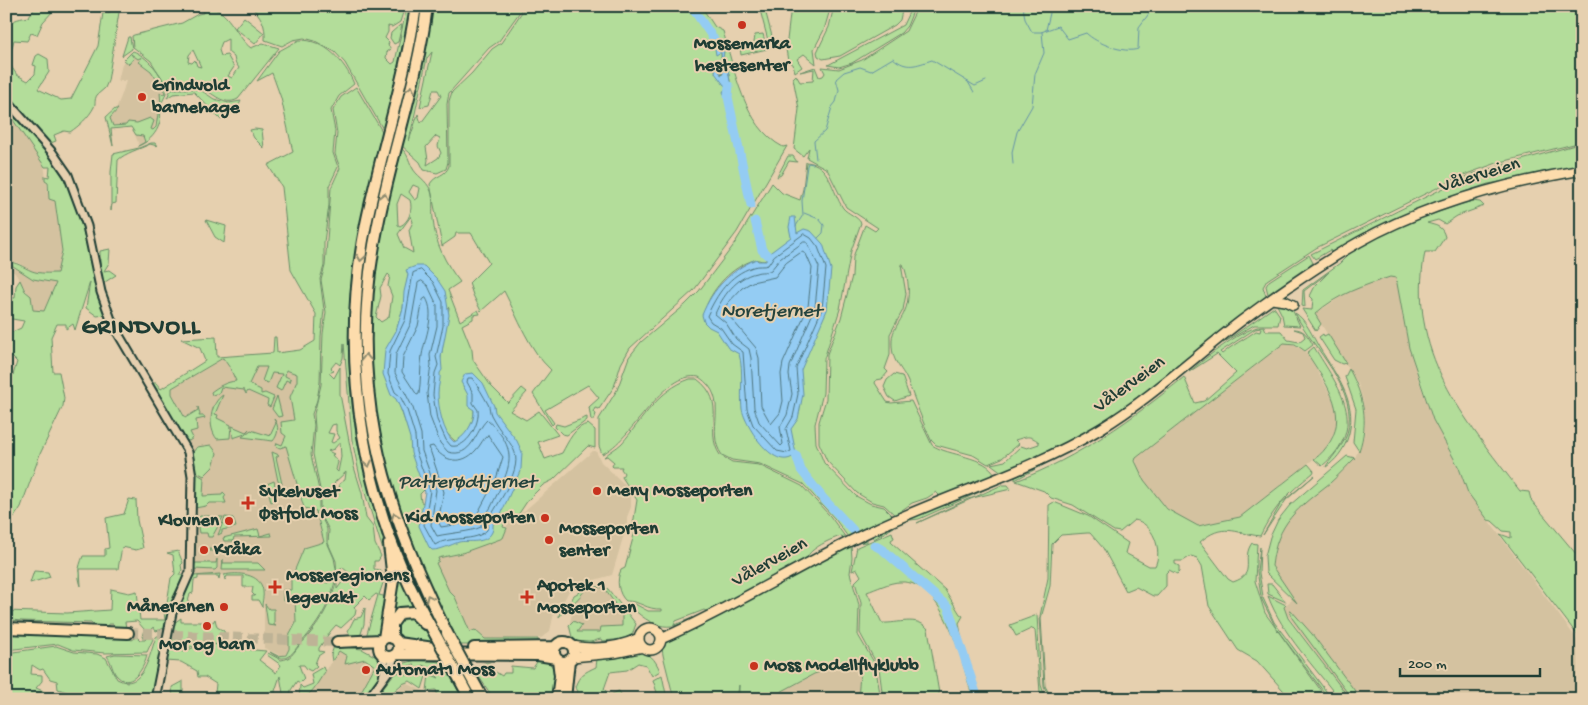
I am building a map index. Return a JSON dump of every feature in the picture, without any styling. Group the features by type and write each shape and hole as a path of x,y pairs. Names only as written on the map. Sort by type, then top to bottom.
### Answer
{"highway":[{"path":"416,6 360,257 354,342 362,434 372,479 384,519 408,578 435,634 470,699"},
{"path":"427,6 399,136 379,217 369,278 365,329 368,394 376,446 391,504 421,582 483,699"},
{"path":"384,519 393,580 389,640"},
{"path":"388,654 379,646 389,640 393,620 397,615 406,611 416,614 435,634"},
{"path":"6,628 128,633"},
{"path":"388,654 399,648 389,640"},
{"path":"337,642 356,643 389,640 412,646 450,648 555,646 562,642 572,646 565,699"},
{"path":"356,643 388,654 538,655 557,659 571,659"},
{"path":"555,646 554,652 560,676 557,699"},
{"path":"469,675 489,699"}],"main road":[{"name":"Vålerveien","path":"690,625 656,630 645,629 641,643 654,649 661,639 690,625 845,543 907,515 1028,466 1100,429 1148,396 1272,299 1360,242 1410,218 1499,187 1582,170"},
{"path":"1272,299 1285,301 1293,305"},
{"path":"656,630 661,639"},
{"path":"572,646 605,648 641,643"},
{"path":"571,659 614,654 641,643"}],"street":[{"path":"6,100 52,152 68,175 88,226 101,292 113,324 188,452 192,469 190,572 172,612 155,699"},
{"path":"383,678 388,654"},
{"path":"368,699 391,666 388,654"}],"shaded area":[{"name":"Grindvold barnehage","path":"130,52 142,57 139,62 151,71 165,92 151,138 139,145 132,127 111,129 108,116 114,114 122,94 126,81 118,81 122,64"},
{"path":"6,108 44,164 49,199 55,200 62,251 57,273 39,273 31,271 17,262 6,262"},
{"path":"6,265 45,281 56,282 44,311 33,310 31,298 15,273 6,268"},
{"path":"1395,277 1398,281 1405,329 1418,378 1433,420 1459,468 1468,493 1582,646 1582,699 1350,699 1286,613 1284,606 1292,600 1272,566 1276,542 1288,519 1302,504 1332,481 1355,458 1364,436 1365,426 1363,400 1358,384 1315,314 1351,290"},
{"path":"1289,342 1307,353 1334,401 1337,413 1337,427 1325,450 1240,517 1197,526 1176,516 1160,501 1144,480 1138,470 1136,458 1284,343"},
{"name":"Sykehuset Østfold Moss","path":"223,358 236,378 254,363 282,368 297,374 298,381 290,397 294,420 281,422 287,435 300,498 304,508 316,511 324,542 304,548 291,579 290,592 295,597 296,623 290,634 288,652 282,656 264,648 264,592 256,579 244,575 194,575 197,518 193,453 182,433 185,418 172,394 172,388"},
{"path":"593,451 596,451 601,462 624,484 631,498 627,524 612,575 577,585 569,591 561,606 554,613 550,631 541,638 485,639 475,630 470,632 455,597 449,592 438,569 436,563 438,558 462,553 503,538 507,528 507,519 512,515 516,518"},
{"path":"603,587 614,602 617,613 622,613 622,626 601,628 600,632 577,632 580,626 570,623 575,600 585,589"},
{"path":"339,651 359,659 365,659 375,666 357,699 302,699 310,692"},
{"path":"849,662 861,674 858,699 751,699 775,695 814,674"},
{"path":"406,683 431,695 436,690 439,699 385,699"}],"green space":[{"path":"37,6 49,6 53,11 43,22 37,35 31,33 27,41 14,40 8,62 17,75 28,81 35,74 36,66 33,65 36,56 39,54 48,59 49,72 38,89 61,100 71,99 98,46 103,13 109,13 110,6 120,6 108,81 105,88 97,95 94,107 84,121 70,132 64,131 54,135 56,141 48,144 6,96 6,30 14,20 28,17"},
{"path":"74,6 100,6 94,10 80,12"},
{"path":"250,6 405,6 400,22 392,27 388,26 385,38 389,42 388,45 391,49 387,52 386,58 392,64 395,62 407,6 411,6 384,131 345,63 335,52 315,41 304,38 293,40 282,46 265,40 265,30 262,21"},
{"path":"419,6 424,6 396,135 392,131"},
{"path":"431,6 524,6 499,41 489,48 449,93 447,104 448,162 446,169 437,173 424,170 420,162 401,145","holes":["432,52 420,107 429,105 433,90 438,90 441,96 421,123 418,114 409,141 427,58","436,136 440,138 438,146 441,153 438,158 427,165 426,147"]},
{"path":"526,6 701,6 715,27 723,31 742,95 759,126 770,138 783,147 787,146 737,232 694,290 630,348 621,364 614,387 599,409 595,408 593,412 596,414 594,420 591,420 589,407 599,398 588,385 545,410 554,423 552,425 533,394 551,370 530,343 504,291 481,311 473,295 469,283 489,263 471,233 456,233 455,237 442,246 430,184 445,172 449,166 449,101 452,92 472,73 492,49 501,43","holes":["714,36 724,48 723,62 727,64 732,93 723,92 728,86 724,85 714,68 716,63 718,63 722,75 721,52 717,53"]},
{"path":"759,6 764,6 773,40 770,48"},
{"path":"791,6 831,6 824,30 814,49 816,64 804,54 797,59 802,67 795,72 793,64 788,61 786,49"},
{"path":"834,6 903,6 900,20 895,25 840,56 823,59 818,56 817,52 829,27"},
{"path":"912,6 915,6 907,26 901,33 852,63 839,67 828,65 903,25"},
{"path":"918,6 1582,6 1582,142 1497,163 1461,176 1316,248 1267,280 1263,287 1266,296 1132,404 1089,432 1003,473 991,464 1005,461 1021,446 1027,448 1039,444 1039,442 1030,437 1015,440 1019,444 1002,458 988,464 973,455 936,445 931,440 908,382 893,354 892,336 908,301 907,275 903,264 901,264 906,294 903,310 890,334 890,355 885,369 888,372 882,379 876,380 875,383 887,402 911,401 932,445 939,449 976,460 991,469 995,475 933,500 939,495 936,492 927,498 912,503 895,515 884,505 872,502 857,493 827,461 819,443 819,422 826,399 827,354 841,318 852,276 853,257 865,225 875,231 878,228 846,207 827,169 807,158 809,148 803,156 794,149 799,109 793,78 796,75 800,82 813,81 814,69 800,72 815,67 819,77 825,73 822,67 839,69 862,60 906,31"},
{"path":"213,9 223,14 251,48 263,43 279,48 238,99 233,101 223,100 197,87 185,86 169,90 151,61 133,47 132,36 182,23 203,13 204,10","holes":["228,39 228,52 234,57 239,68 232,78 228,76 234,67 227,55 221,56 219,50 222,42","193,50 201,67 197,66 195,60 192,63 188,62 189,55"]},
{"path":"244,17 264,33 255,44 235,28"},
{"path":"402,25 398,42 394,44 390,38 391,33"},
{"path":"763,34 767,49 741,55 740,47 745,46 753,50 755,35"},
{"path":"128,37 130,37 132,49 122,56"},
{"path":"299,40 317,43 333,53 345,68 354,84 339,96 331,110 335,131 333,153 338,167 329,186 324,266 320,279 324,310 321,336 320,382 312,414 314,425 311,455 319,490 319,512 327,529 327,542 334,558 337,574 331,573 324,582 328,583 336,575 331,595 323,614 292,654 280,658 270,652 278,656 286,655 289,649 289,636 296,623 295,597 286,597 286,601 283,601 283,590 291,590 291,579 304,548 324,542 316,511 304,508 286,446 280,448 276,446 277,443 282,445 286,436 282,433 281,422 294,420 290,397 297,381 297,374 286,370 285,376 291,379 290,382 286,380 281,391 276,388 282,374 272,373 268,383 262,381 267,367 257,367 249,384 261,390 261,394 265,393 274,397 270,407 267,405 268,400 248,391 246,394 244,390 221,387 219,393 212,395 211,392 220,386 236,381 223,358 172,388 172,394 185,418 198,410 198,407 199,416 204,416 205,418 196,420 197,430 190,432 193,438 189,441 186,440 152,383 156,383 161,389 205,361 200,348 181,339 216,337 217,357 273,353 274,337 276,337 277,353 300,350 315,341 316,314 291,270 282,187 268,165 293,152 281,98 272,73 257,81 279,51"},
{"path":"133,51 138,53 148,61 162,78 166,91 161,104 160,93 164,94 165,92 151,71 139,62 142,57 138,59 131,54 134,58 129,64 124,60"},
{"path":"356,87 383,133 354,265 349,313 349,362 356,434 384,544 391,582 384,580 379,595 387,597 380,631 377,635 366,637 378,595 376,594 369,600 365,596 354,607 356,610 355,615 341,628 336,625 331,630 319,648 319,651 324,652 318,656 315,664 317,666 311,671 304,665 299,665 304,679 300,683 297,681 291,690 289,699 284,699 280,676 275,691 275,699 211,699 211,694 215,693 216,684 205,677 198,677 197,671 181,662 166,661 170,636 179,640 186,649 183,652 202,644 229,645 230,648 266,651 259,660 276,673 281,665 267,655 268,653 281,660 292,655 323,615 337,579 337,589 349,573 342,567 337,578 336,561 328,543 329,530 320,513 320,489 313,454 314,414 321,385 326,312 321,280 325,266 331,188 340,168 335,154 337,133 333,110 341,97","holes":["344,343 352,440 360,477 382,547 388,575 386,578 380,570 374,569 374,561 378,561 381,556 375,544 373,527 366,518 362,493 354,467 340,394 340,367 334,378 329,373 334,371 331,368 336,362 340,365 343,358","336,424 336,431 340,438 333,443 331,442 334,434 328,433 332,425","340,442 341,457 338,472 336,470 338,462 332,455 334,454 328,451 334,449","346,472 345,480 339,484 340,491 335,494 333,490 335,482"]},
{"path":"174,89 199,89 214,99 229,103 241,101 237,109 221,120 194,92 173,94 167,98 170,91"},
{"path":"6,105 46,152 66,183 82,219 105,315 97,316 86,308 90,282 75,330 73,324 66,329 66,324 57,324 51,337 53,372 59,372 64,398 63,406 40,454 21,507 6,529 6,374 13,375 17,362 6,351 6,335 21,328 24,321 6,318 6,297 15,298 16,286 20,280 25,291 31,296 33,310 44,311 56,283 33,279 13,266 6,265 6,262 17,264 35,272 57,273 62,251 55,201 49,199 48,182 45,180 45,176 49,177 50,167 45,167 7,111"},
{"path":"159,107 159,125 153,136 143,144 138,146 145,142 143,136 136,135 131,127 111,129 113,146 106,117 115,109 118,109 110,118 113,126 126,125 128,122 137,123 150,118 154,121 151,129 153,130 156,127"},
{"path":"250,130 262,130 264,148 254,138"},
{"path":"390,139 394,142 367,267 372,443 377,469 375,472 371,461 357,347 364,254"},
{"path":"151,143 155,143 157,146 150,144 118,160 116,203 112,204 111,211 113,154"},
{"path":"1582,143 1582,167 1488,184 1467,191 1332,252 1330,250 1315,259 1311,254 1472,174"},
{"path":"401,148 407,155 414,170 431,191 434,228 438,244 445,260 460,282 448,290 460,321 478,310 480,314 473,315 473,319 462,325 472,350 473,360 491,386 508,403 522,388 527,392 510,411 526,420 539,411 558,435 538,442 545,459 562,453 572,435 583,425 588,424 595,430 595,448 588,446 553,480 543,485 528,500 516,518 512,515 505,520 503,527 507,528 503,538 462,553 438,558 439,561 436,563 449,591 455,597 470,632 475,630 485,639 538,639 538,645 460,645 415,556 394,495 386,464 375,403 372,372 371,309 378,245","holes":["413,185 420,188 418,198 415,200 409,192","401,194 410,200 411,204 411,212 408,219 400,226 398,225 397,204","411,216 413,222 409,230 413,253 404,248 398,234","388,274 390,276 388,286 392,296 389,317 381,322 376,317 381,296 380,288","408,275 449,308 431,419 456,442 465,435 471,425 474,414 472,400 463,386 494,406 500,516 496,517 421,502 420,494 424,490 426,482 400,407 396,331 403,308"]},
{"path":"788,156 793,156 797,162 789,161 781,175 777,177"},
{"path":"806,162 820,167 829,179 843,208 861,223 851,251 840,309 824,359 823,393 815,424 816,443 824,463 856,496 871,504 884,507 893,516 848,537 835,519 803,484 760,464 732,460 722,455 717,446 715,436 716,405 714,395 709,386 699,377 686,378 673,384 614,446 602,454 599,446 599,419 617,390 629,357 641,342 699,291 733,246 772,183 782,193 800,200","holes":["768,258 725,324 705,309 713,293 724,279 738,268 754,260 764,261"]},
{"path":"1472,201 1480,202 1484,206 1457,216 1445,224 1438,220 1427,223 1440,228 1445,237 1435,252 1425,252 1421,288 1424,321 1432,352 1444,381 1478,437 1520,491 1529,492 1531,500 1582,561 1582,641 1500,534 1511,538 1511,532 1503,531 1492,521 1488,520 1468,493 1459,468 1433,420 1409,348 1396,278 1390,277 1370,284 1332,301 1315,314 1321,324 1316,331 1302,309 1312,310 1313,299 1310,296 1315,286 1329,272 1304,291 1305,307 1302,306 1303,290 1340,263 1352,251 1374,238 1414,220"},
{"path":"206,220 226,226 224,243 215,237"},
{"path":"110,249 109,263 104,271 109,270 116,275 102,284 112,314 122,332 117,327 106,301 100,276 100,251"},
{"path":"1309,255 1313,263 1268,294 1266,286 1269,281"},
{"path":"1281,303 1292,309 1300,326 1284,325 1277,305"},
{"path":"1274,307 1280,316 1278,325 1254,325 1223,343"},
{"path":"1295,313 1299,315 1309,328 1345,391 1349,403 1351,414 1347,440 1333,462 1326,467 1347,434 1349,417 1347,401 1333,371"},
{"path":"1264,326 1266,331 1281,331 1288,340 1299,342 1305,337 1303,332 1313,345 1305,351 1295,344 1284,343 1136,458 1135,461 1144,480 1167,509 1198,526 1240,517 1308,464 1314,471 1282,502 1260,536 1229,530 1215,532 1200,542 1228,579 1233,582 1245,575 1249,549 1252,543 1257,544 1255,581 1265,613 1327,699 1291,699 1257,661 1238,650 1209,606 1202,566 1197,558 1191,556 1183,561 1175,561 1175,564 1179,566 1179,572 1177,574 1169,570 1166,573 1166,586 1157,596 1153,596 1136,587 1126,591 1103,548 1090,533 1061,535 1052,544 1050,586 1041,618 1045,686 1050,695 1060,699 1052,697 1048,694 1044,686 1040,616 1048,578 1049,505 1054,502 1088,516 1128,543 1125,553 1149,566 1155,566 1158,553 1157,545 1151,531 1141,522 1134,520 1120,532 1114,531 1073,505 1051,498 1044,491 1016,481 1061,461 1104,436 1184,377 1195,403 1204,401 1236,373 1217,354 1189,372 1236,337 1256,327","holes":["1261,328 1260,332 1256,331 1222,354 1220,352 1255,329"]},
{"path":"1323,334 1324,336 1328,334 1346,363 1342,364 1334,360 1319,337"},
{"path":"1314,347 1340,392 1347,422 1345,436 1336,451 1322,466 1314,459 1330,442 1337,419 1332,396 1307,353"},
{"path":"1349,369 1358,389 1363,409 1364,430 1359,451 1353,442 1356,409 1345,377"},
{"path":"894,374 902,376 909,396 895,401 889,397 884,387 887,380"},
{"path":"1181,374 1178,379 1107,431 1015,480 1015,477 1036,468"},
{"path":"690,379 697,379 712,397 715,446 720,455 732,462 759,465 802,486 830,516 846,538 710,612 687,622 677,625 668,626 650,622 630,606 635,604 648,611 662,611 662,609 626,601 620,591 619,574 625,568 636,527 633,525 637,500 622,477 624,473 621,469 622,467 613,467 614,462 607,456 604,457 622,443 660,398 679,384","holes":["842,536 843,539 807,558 812,551 827,541","704,610 708,612 674,625 676,621"]},
{"path":"223,395 215,414 218,415 217,418 231,425 230,438 217,439 212,428 211,416 215,404"},
{"path":"277,396 282,416 278,417 272,409"},
{"path":"587,417 587,420 567,435 562,434 555,427 556,424 564,426"},
{"path":"276,423 278,430 273,441 242,437 251,430 270,436"},
{"path":"232,426 246,432 249,429 245,434 233,438"},
{"path":"211,445 217,453 213,467 204,476 195,471 193,452 197,447"},
{"path":"272,452 279,455 276,457 282,484 278,481"},
{"path":"1347,456 1355,458 1291,517 1279,538 1272,566 1297,603 1266,573 1265,556 1270,537 1278,520 1290,505"},
{"path":"196,473 204,478 203,496 222,495 223,492 226,495 224,498 226,503 209,503 206,506 195,508"},
{"path":"1315,475 1286,500 1263,535 1281,503"},
{"path":"274,481 277,493 275,500 271,502 267,484"},
{"path":"1001,481 919,519 902,521"},
{"path":"1002,485 1008,485 1011,489 974,498"},
{"path":"974,498 917,523 968,499"},
{"path":"129,499 136,500 137,520 143,548 136,550 122,547 118,569 80,569 81,586 79,571 83,556 105,556 105,549 109,548 106,518 124,514"},
{"path":"384,503 387,503 409,561 443,634 439,634 415,586 401,553"},
{"path":"200,516 210,516 211,520 219,520 219,517 223,517 212,537 208,537 207,533 199,533 197,521"},
{"path":"225,517 233,518 236,527 222,530 222,533 218,535"},
{"path":"896,523 894,527 874,539 872,536 867,538 867,542 854,543"},
{"path":"258,529 260,536 271,533 272,536 234,537 233,541 224,541 223,538"},
{"path":"892,532 894,538 891,540 892,543 945,590 963,616 959,623 963,646 982,699 973,699 950,627 940,609 929,595 916,585 896,582 867,592 882,623 913,621 924,625 928,629 940,699 883,699 879,668 860,633 861,603 855,582 861,576 857,569 852,571 857,547"},
{"path":"851,545 850,573 859,605 858,635 875,664 881,699 858,699 860,674 849,662 814,674 775,695 739,699 739,685 737,699 674,699 662,648 667,639"},
{"path":"1260,547 1259,573 1263,596 1261,596 1257,571"},
{"path":"209,549 261,549 261,550 209,551"},
{"path":"178,551 183,563 179,575 184,575 169,605 167,603 171,578 175,574 173,555 167,553"},
{"path":"217,559 217,568 215,570 194,569 195,563 216,563"},
{"path":"223,559 223,563 258,563 265,570 222,570"},
{"path":"393,559 419,613 392,616"},
{"path":"34,571 48,572 50,577 30,583"},
{"path":"220,574 219,579 218,576 198,576 198,579 194,580 193,593 190,594 188,602 177,613 181,596 193,576"},
{"path":"242,574 258,580 263,591 262,607 258,600 252,600 252,596 255,596 252,593 253,587 243,587 243,576 227,576 225,580 224,575"},
{"path":"1267,584 1272,584 1286,602 1268,594"},
{"path":"603,587 608,589 636,624 632,635 624,639 602,641 601,639 587,643 580,642 572,637 569,625 573,621 582,625 577,632 600,632 601,627 622,626 622,613 616,612 614,602"},
{"path":"111,589 129,593 137,591 140,620 165,620 164,611 168,610 165,628 156,631 153,627 151,635 153,639 147,652 105,653 73,650 58,644 6,650 6,633 128,638 132,640 137,637 140,640 145,640 147,637 142,637 144,629 137,621 125,622 126,628 115,628 113,624 108,624 108,628 97,627 91,623 11,620 12,623 6,622 6,611 67,613 110,610"},
{"path":"585,589 577,600 559,617 560,611 568,608 574,595"},
{"path":"1268,596 1286,605 1284,607 1288,618 1350,699 1339,699 1290,637"},
{"path":"1261,598 1263,598 1274,622 1332,699 1329,699 1276,628"},
{"path":"265,604 269,609 274,609 274,625 276,626 268,625"},
{"path":"365,608 364,624 359,640 351,637 348,631 354,619 361,617"},
{"path":"1290,609 1312,634 1361,699 1352,699 1292,618"},
{"path":"408,614 422,624 433,644 406,640 397,634 394,629 402,615"},
{"path":"1037,615 1041,685 1044,694 1050,699 1040,692 1035,630 1033,628 1016,636 1010,625"},
{"path":"181,618 181,622 213,622 215,619 217,627 224,631 227,643 218,645 200,644 188,648 179,638 170,634 174,623"},
{"path":"159,635 163,636 161,657 154,689 150,692 152,699 60,699 66,696 67,692 58,689 57,681 50,679 43,669 40,670 32,665 31,674 42,675 42,681 36,688 43,691 47,699 6,699 6,653 56,646 74,652 97,654 106,658 117,679 126,682 133,681 144,669 156,637"},
{"path":"334,646 362,649 380,659 380,675 364,699 357,699 375,666 365,659 345,664 347,656 339,651 332,661 331,655"},
{"path":"636,652 645,653 651,657 660,671 652,676 646,665 638,663 627,670 610,672 604,689 610,695 619,691 621,694 618,699 575,699 578,691 575,687 578,680 586,672 596,667 597,659"},
{"path":"115,654 147,655 141,670 133,679 128,681 118,677 114,672 107,656"},
{"path":"539,659 548,661 556,672 554,699 494,699 473,668 484,663 490,663 491,669 502,676 504,673 511,673 511,666 533,668"},
{"path":"416,660 442,662 463,699 439,699 436,690 427,691 429,674 439,678 422,665 427,673 422,689 410,681 402,684 385,699 374,699 402,664","holes":["414,664 415,672 406,675 404,670 395,674 403,668"]},
{"path":"323,667 325,672 314,688 307,696 299,699 300,685 303,688 313,684 311,674"},
{"path":"662,675 667,699 659,699 653,680"},
{"path":"183,681 183,699 173,699 172,687"}],"water":[{"path":"713,36 724,48 723,62 727,64 732,93 730,97 725,96 723,92 727,86 724,85 715,73 716,62 721,75 723,74 721,52 716,55"},
{"name":"Noretjernet","path":"791,217 795,217 797,233 804,229 811,231 823,244 831,269 827,310 801,370 803,394 798,419 791,429 796,454 788,459 780,458 771,453 763,446 749,426 742,409 739,354 728,348 717,331 704,322 702,315 706,305 723,281 738,269 756,259 758,261 766,261 767,255 791,237 789,227"},
{"name":"Patterødtjernet","path":"416,266 424,266 437,279 445,291 449,315 441,357 442,370 438,393 440,412 447,433 454,442 465,434 471,425 474,410 468,406 468,395 461,382 465,374 473,373 483,383 495,412 517,441 522,452 521,469 500,516 494,521 493,531 489,536 486,539 459,542 432,550 419,526 425,492 411,453 410,438 402,412 396,399 391,395 383,374 385,350 396,331 403,308 408,275 406,270"}],"waterway":[{"path":"691,6 718,45"},
{"path":"1023,6 1025,19 1032,32 1041,32 1058,26 1068,39 1086,33 1110,47 1125,50 1138,49 1139,27 1148,15 1151,6"},
{"path":"1046,30 1050,13 1047,6"},
{"path":"1013,164 1012,152 1017,132 1032,106 1035,74 1044,53 1042,32"},
{"path":"816,159 814,141 825,131 839,90 836,79 844,72 860,67 871,71 893,58 907,65 916,65 932,60 975,86 986,81"},
{"path":"968,82 974,92"},
{"path":"729,86 728,97 751,205"},
{"path":"796,226 803,215 802,201 807,166 808,163 813,164"},
{"path":"804,213 819,219 824,225 823,233 818,238"},
{"path":"755,221 762,250 767,255"},
{"path":"796,455 801,470 823,498 853,530"},
{"path":"874,545 883,550 948,607 978,699"}],"tunnel":[{"path":"128,633 337,642"}],"place":[{"name":"Mossemarka hestesenter","path":"742,25"},
{"name":"Grindvold barnehage","path":"142,97"},
{"name":"Meny Mosseporten","path":"597,491"},
{"name":"Sykehuset Østfold Moss","path":"248,503"},
{"name":"Kid Mosseporten","path":"545,518"},
{"name":"Klovnen","path":"229,521"},
{"name":"Mosseporten senter","path":"549,540"},
{"name":"Kråka","path":"204,550"},
{"name":"Mosseregionens legevakt","path":"275,587"},
{"name":"Apotek 1 Mosseporten","path":"527,597"},
{"name":"Månerenen","path":"224,607"},
{"name":"Mor og barn","path":"207,626"},
{"name":"Moss Modellflyklubb","path":"754,666"},
{"name":"Automat1 Moss","path":"366,670"}],"district":[{"name":"GRINDVOLL","path":"141,328"}]}
